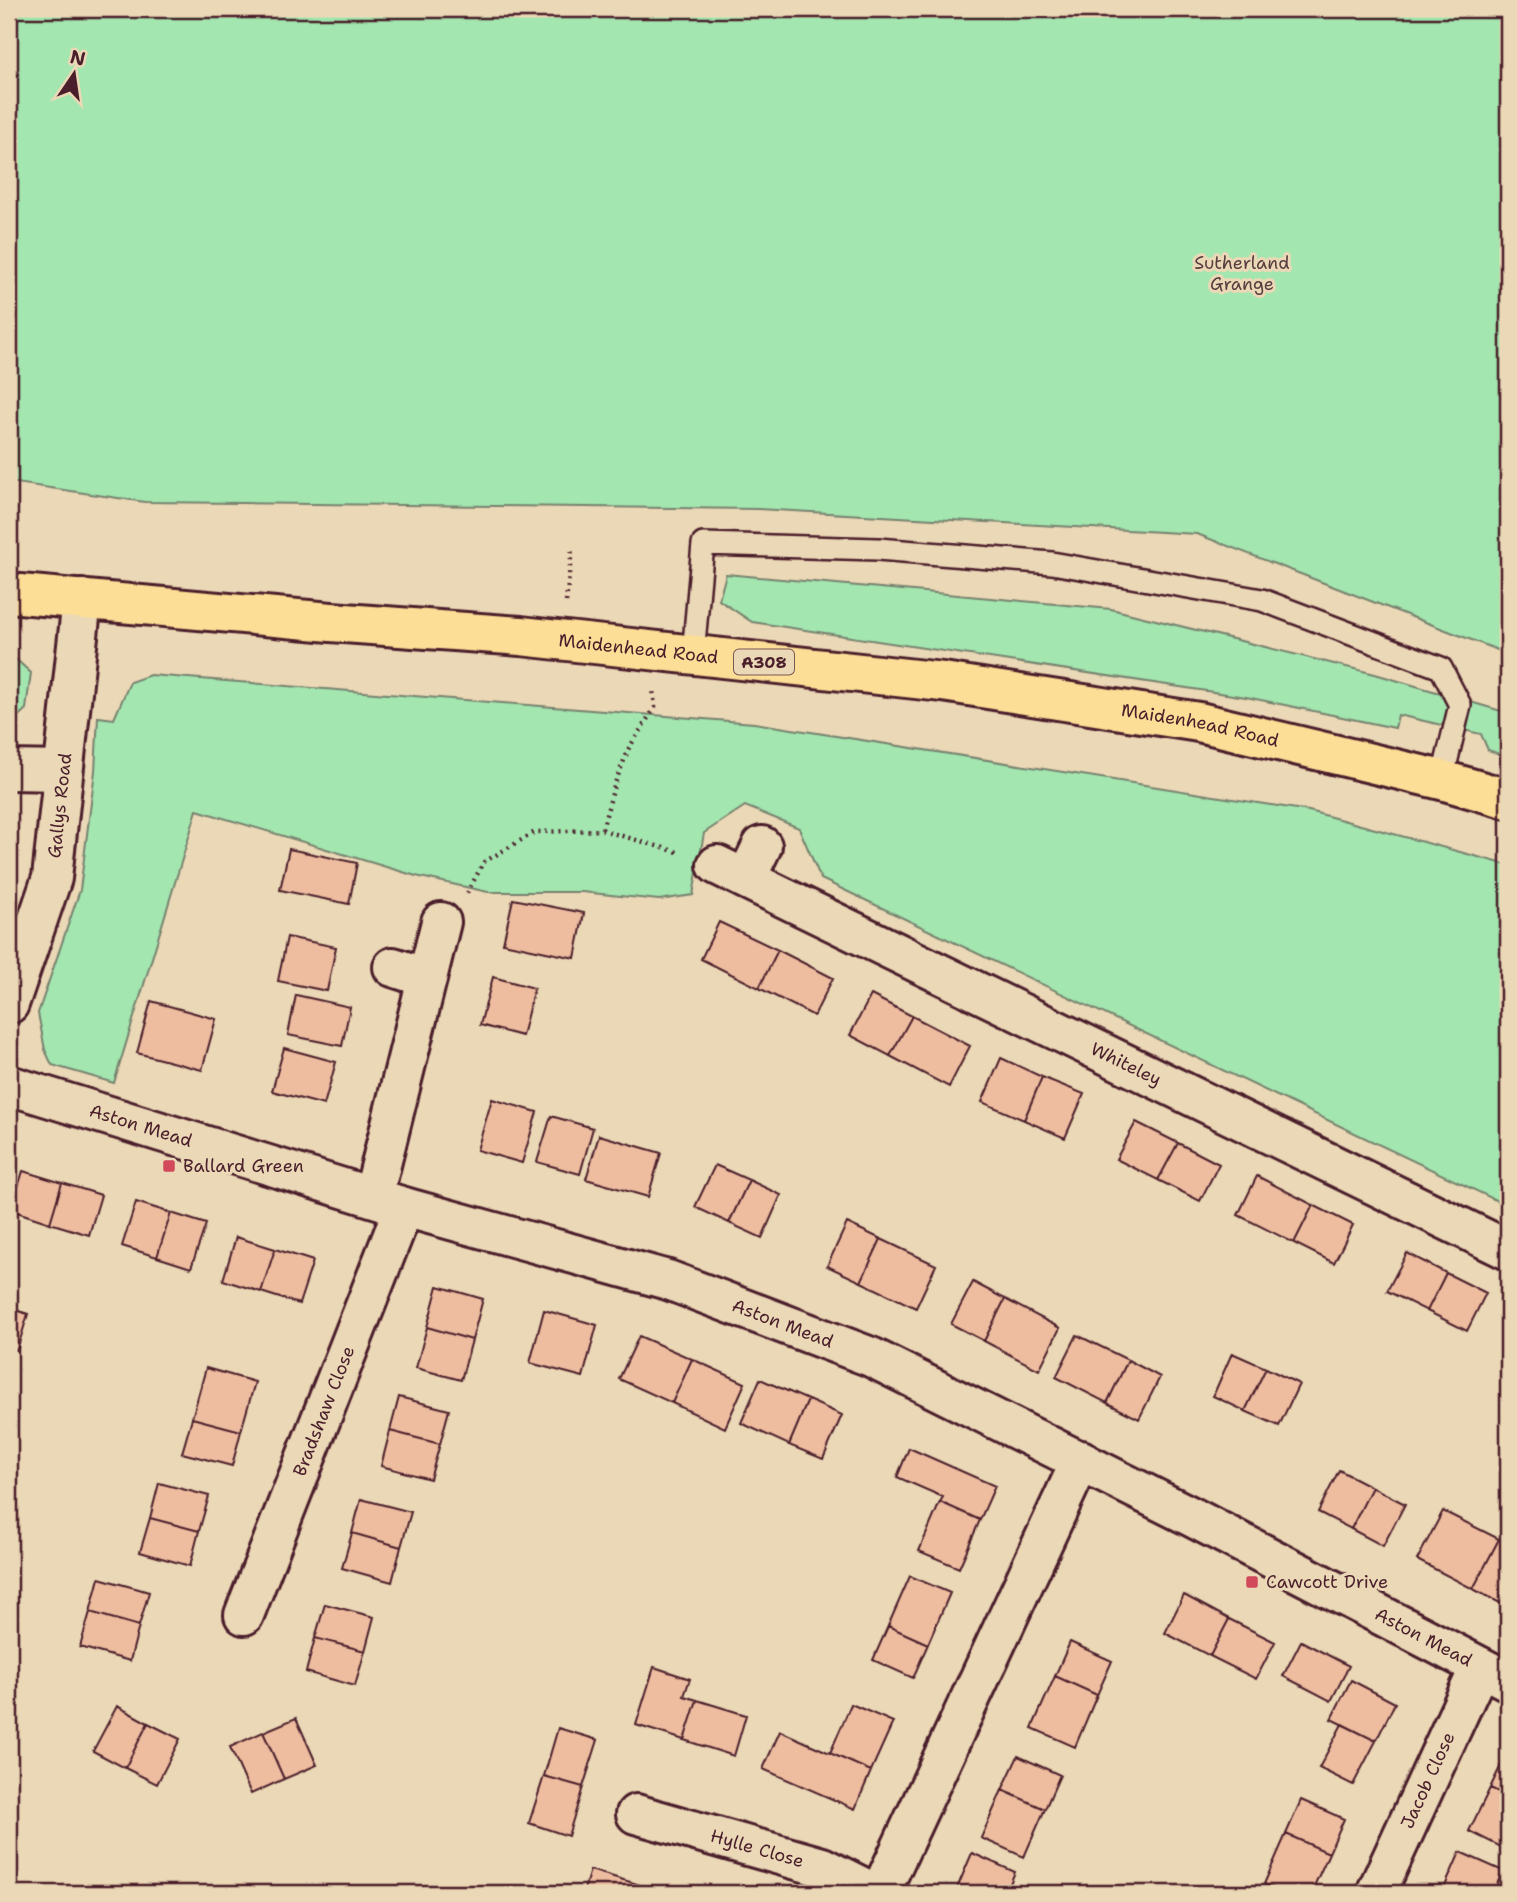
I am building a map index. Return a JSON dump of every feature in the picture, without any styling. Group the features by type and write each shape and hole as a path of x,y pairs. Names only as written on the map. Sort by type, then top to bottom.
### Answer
{"main road":[{"name":"Maidenhead Road","path":"9,593 521,636 943,682 1199,722 1442,780 1508,799"}],"street":[{"name":"Gallys Road","path":"9,1004 52,878 82,599"},
{"path":"9,770 63,771"},
{"path":"731,872 762,846"},
{"name":"Whiteley","path":"731,872 1508,1250"},
{"path":"389,1202 410,973 441,922"},
{"name":"Aston Mead","path":"9,1085 389,1202 668,1280 871,1357 1081,1460 1494,1674"},
{"name":"Bradshaw Close","path":"244,1615 389,1202"},
{"path":"880,1893 1081,1460"},
{"name":"Jacob Close","path":"1376,1893 1494,1674"},
{"name":"Hylle Close","path":"635,1813 822,1867 874,1893"}],"lane":[{"path":"693,654 703,544 878,549 1052,563 1262,600 1441,668 1460,705 1442,780"}],"path":[{"path":"601,830 629,748 655,707 652,683 654,650"},
{"path":"441,922 459,906 484,862 534,832 601,830 731,872"}],"green space":[{"name":"Sutherland Grange","path":"9,9 1508,9 1508,654 1197,534 758,509 145,502 9,482"},
{"path":"726,574 1111,609 1375,674 1508,713 1508,757 1488,750 1481,734 1398,715 1395,728 1246,697 752,622 719,600"},
{"path":"9,653 31,673 26,709 9,725"},
{"path":"150,675 754,723 1309,811 1508,865 1508,1206 821,879 799,828 745,806 704,833 693,895 659,900 582,892 488,892 416,876 197,810 114,1083 52,1065 45,1050 38,1013 80,890 95,771 98,717 114,719 130,682"}],"building":[{"path":"289,849 357,863 349,904 280,890"},
{"path":"513,899 584,913 575,958 503,943"},
{"path":"719,922 778,950 759,988 701,959"},
{"path":"287,937 336,947 327,991 278,981"},
{"path":"778,950 833,978 814,1016 759,988"},
{"path":"493,977 534,988 522,1036 480,1025"},
{"path":"296,995 350,1007 342,1046 288,1035"},
{"path":"871,995 912,1016 890,1056 850,1035"},
{"path":"151,1001 216,1019 202,1070 137,1053"},
{"path":"912,1016 970,1046 949,1087 890,1056"},
{"path":"284,1048 336,1062 324,1105 272,1091"},
{"path":"1001,1058 1042,1077 1024,1120 982,1102"},
{"path":"1042,1077 1084,1094 1065,1138 1024,1120"},
{"path":"492,1099 537,1112 522,1163 477,1150"},
{"path":"551,1116 593,1128 580,1174 537,1162"},
{"path":"1136,1122 1178,1143 1158,1180 1116,1159"},
{"path":"599,1135 661,1153 648,1197 586,1179"},
{"path":"1178,1143 1219,1164 1200,1201 1158,1180"},
{"path":"715,1165 749,1180 729,1223 695,1207"},
{"path":"23,1171 62,1183 50,1223 11,1210"},
{"path":"1257,1176 1313,1205 1294,1243 1238,1215"},
{"path":"749,1180 781,1195 762,1238 729,1223"},
{"path":"62,1183 101,1195 89,1235 50,1223"},
{"path":"136,1202 171,1213 157,1257 122,1246"},
{"path":"1313,1205 1353,1225 1334,1263 1294,1243"},
{"path":"171,1213 206,1224 191,1268 157,1257"},
{"path":"847,1223 881,1239 861,1282 827,1266"},
{"path":"236,1237 275,1249 261,1292 223,1280"},
{"path":"881,1239 936,1265 916,1308 861,1282"},
{"path":"275,1249 313,1261 299,1304 261,1292"},
{"path":"1407,1253 1446,1273 1427,1311 1387,1291"},
{"path":"1446,1273 1486,1293 1467,1331 1427,1311"},
{"path":"973,1282 1005,1299 984,1341 951,1324"},
{"path":"438,1286 483,1299 472,1340 427,1327"},
{"path":"1005,1299 1060,1328 1039,1370 984,1341"},
{"path":"9,1308 28,1314 17,1350 9,1348"},
{"path":"544,1310 597,1325 583,1377 530,1363"},
{"path":"427,1327 472,1340 461,1380 416,1368"},
{"path":"1077,1335 1128,1360 1107,1403 1056,1377"},
{"path":"639,1336 692,1359 672,1403 619,1379"},
{"path":"1232,1353 1266,1368 1245,1411 1213,1396"},
{"path":"692,1359 745,1383 725,1428 672,1403"},
{"path":"1128,1360 1160,1377 1139,1419 1107,1403"},
{"path":"206,1368 255,1382 241,1431 192,1418"},
{"path":"1266,1368 1299,1384 1279,1426 1245,1411"},
{"path":"760,1379 808,1400 789,1445 741,1423"},
{"path":"399,1397 449,1410 440,1444 390,1431"},
{"path":"808,1400 842,1415 823,1459 789,1445"},
{"path":"192,1418 241,1431 232,1466 182,1453"},
{"path":"390,1431 440,1444 430,1479 381,1466"},
{"path":"909,1448 995,1486 980,1520 940,1502 943,1497 897,1477"},
{"path":"1339,1470 1372,1487 1351,1529 1318,1512"},
{"path":"159,1483 209,1496 199,1531 150,1518"},
{"path":"1372,1487 1405,1504 1383,1546 1351,1529"},
{"path":"361,1499 411,1512 401,1547 352,1533"},
{"path":"940,1502 980,1520 959,1568 919,1551"},
{"path":"1443,1511 1499,1539 1473,1589 1417,1560"},
{"path":"150,1518 199,1531 190,1566 140,1552"},
{"path":"352,1533 401,1547 392,1582 342,1568"},
{"path":"1499,1539 1508,1544 1508,1607 1473,1589"},
{"path":"910,1576 950,1593 928,1644 888,1626"},
{"path":"99,1578 149,1592 139,1626 90,1612"},
{"path":"1184,1595 1229,1619 1210,1656 1165,1633"},
{"path":"325,1604 374,1617 365,1651 315,1638"},
{"path":"90,1612 139,1626 130,1661 80,1647"},
{"path":"1229,1619 1275,1642 1256,1679 1210,1656"},
{"path":"888,1626 928,1644 913,1678 873,1660"},
{"path":"315,1638 365,1651 355,1686 306,1672"},
{"path":"1301,1641 1349,1666 1331,1701 1283,1676"},
{"path":"1070,1642 1112,1661 1097,1695 1055,1676"},
{"path":"654,1667 690,1679 684,1696 697,1700 684,1740 636,1725"},
{"path":"1055,1676 1097,1695 1075,1747 1032,1728"},
{"path":"1351,1680 1395,1703 1376,1741 1331,1719"},
{"path":"697,1700 746,1715 734,1756 684,1740"},
{"path":"851,1704 893,1722 871,1771 830,1753"},
{"path":"117,1706 148,1723 125,1768 93,1751"},
{"path":"296,1718 317,1765 284,1779 263,1732"},
{"path":"148,1723 180,1739 157,1784 125,1768"},
{"path":"1342,1724 1376,1741 1353,1785 1319,1768"},
{"path":"558,1728 598,1740 583,1787 544,1776"},
{"path":"780,1731 871,1771 855,1809 763,1769"},
{"path":"263,1732 284,1779 251,1794 230,1747"},
{"path":"1508,1751 1508,1796 1490,1788"},
{"path":"1018,1756 1060,1775 1045,1809 1002,1790"},
{"path":"544,1776 583,1787 568,1836 529,1823"},
{"path":"1490,1788 1508,1796 1508,1843 1505,1849 1469,1831"},
{"path":"1002,1790 1045,1809 1024,1857 981,1838"},
{"path":"1301,1800 1344,1819 1329,1853 1286,1834"},
{"path":"1286,1834 1329,1853 1311,1893 1285,1893 1264,1884"},
{"path":"1460,1852 1503,1871 1493,1893 1442,1893"},
{"path":"972,1853 1015,1872 1006,1893 955,1893"},
{"path":"590,1870 637,1884 635,1893 583,1893"},
{"path":"637,1884 665,1893 635,1893"}],"place":[{"name":"Ballard Green","path":"169,1166"},
{"name":"Cawcott Drive","path":"1252,1582"}]}
